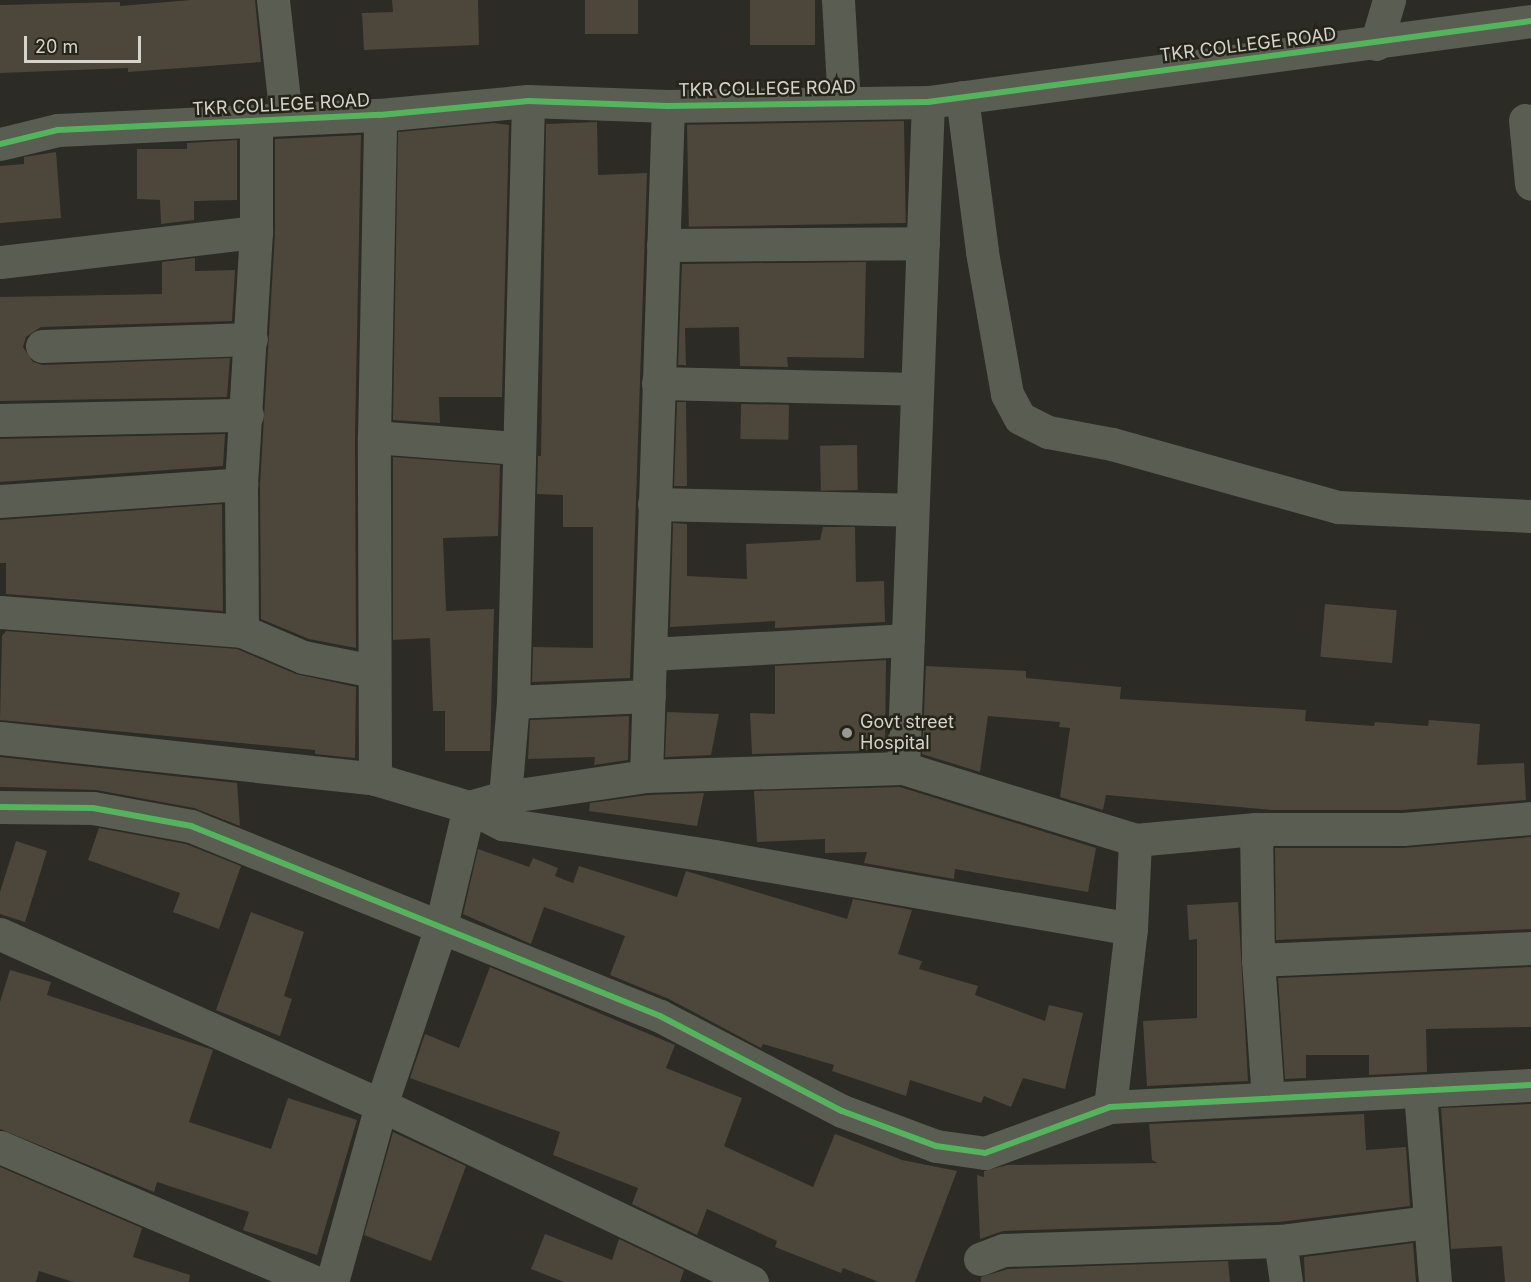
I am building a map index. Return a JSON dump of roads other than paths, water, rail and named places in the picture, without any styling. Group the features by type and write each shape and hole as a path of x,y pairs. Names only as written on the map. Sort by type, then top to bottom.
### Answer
{"street":[{"path":"242,631 241,484 247,415 256,232 271,119 273,0"},
{"path":"838,0 843,103"},
{"path":"1376,44 1389,0"},
{"name":"TKR COLLEGE ROAD","path":"0,144 57,130 380,115 528,101 668,106 927,102 1376,44 1531,21"},
{"path":"962,97 982,252 1007,394 1020,418 1048,432 1112,444 1338,507 1531,516"},
{"path":"505,797 513,702 528,101"},
{"path":"903,768 927,102"},
{"path":"645,776 668,106"},
{"path":"375,779 374,437 380,115"},
{"path":"1525,120 1531,184"},
{"path":"0,262 256,232"},
{"path":"663,245 923,243"},
{"path":"42,346 251,339"},
{"path":"658,383 917,389"},
{"path":"0,420 247,415"},
{"path":"374,437 518,448"},
{"path":"0,501 241,484"},
{"path":"654,504 912,510"},
{"path":"0,612 242,631 303,657 374,671"},
{"path":"650,654 908,640"},
{"path":"513,702 649,696"},
{"path":"0,738 375,779 469,807 503,824 714,856 1131,929"},
{"path":"469,807 505,797 645,776 903,768 1135,840 1256,829 1403,829 1531,818"},
{"path":"0,807 93,808 191,826 441,930 660,1016 842,1111 936,1146 985,1153 1110,1107 1531,1085"},
{"path":"332,1282 381,1105 441,930 469,807"},
{"path":"1256,829 1258,960 1268,1098"},
{"path":"1110,1107 1131,929 1135,840"},
{"path":"0,934 381,1105 752,1282"},
{"path":"1258,960 1531,948"},
{"path":"1420,1092 1435,1282"},
{"path":"0,1147 315,1282"},
{"path":"980,1259 1004,1250 1280,1241 1429,1222"},
{"path":"1280,1241 1286,1282"}],"place":[{"name":"Govt street Hospital","path":"847,733"}]}
